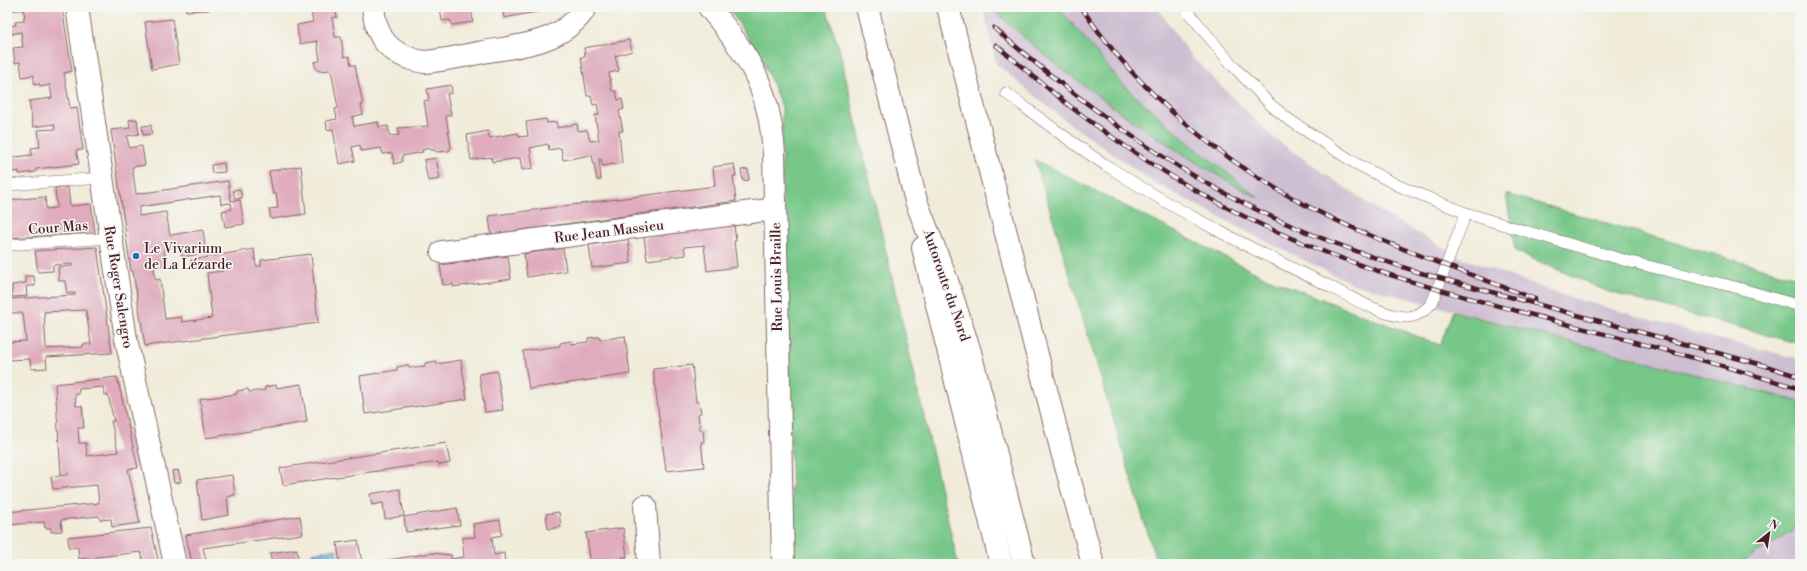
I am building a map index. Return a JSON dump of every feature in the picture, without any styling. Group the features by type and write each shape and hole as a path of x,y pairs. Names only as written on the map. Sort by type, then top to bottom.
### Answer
{"main road":[{"name":"Rue Roger Salengro","path":"77,7 129,353 176,564"},
{"path":"372,7 379,32 387,44 409,58 425,62 528,45 543,41 564,30 586,7"},
{"name":"Autoroute du Nord","path":"867,7 916,201 961,321 1024,564"},
{"path":"948,7 1062,452 1093,564"},
{"name":"Rue Louis Braille","path":"712,8 744,52 756,74 766,101 770,118 773,144 775,209 782,564"},
{"path":"916,201 925,259 1001,564"},
{"name":"Rue Jean Massieu","path":"442,252 775,209"},
{"path":"645,506 649,564"}],"lane":[{"path":"1184,7 1234,67 1271,105 1288,119 1338,153 1376,175 1466,214 1627,261 1735,287 1800,306"},
{"path":"1006,93 1110,168 1173,207 1238,242 1366,304 1396,316 1414,316 1422,312 1432,303 1466,214"},
{"path":"7,185 102,178"},
{"name":"Cour Mas","path":"7,245 111,238"}],"shaded area":[{"path":"983,7 991,7 1018,34 1094,93 1144,128 1225,181 1257,196 1190,144 1126,88 1058,7 1157,7 1190,55 1275,139 1379,211 1462,258 1562,295 1722,340 1800,359 1800,402 1353,284 1259,238 1153,182 1063,119 996,64"},
{"path":"1800,526 1800,564 1739,564"}],"green space":[{"path":"728,7 826,7 840,52 958,564 794,564 782,177 782,108 763,61"},
{"path":"991,7 1058,7 1126,88 1190,144 1259,198 1188,157 1120,112 1037,49"},
{"path":"1035,160 1262,276 1440,345 1453,311 1800,402 1800,526 1739,564 1157,564"},
{"path":"1506,194 1800,279 1800,344 1609,292 1515,251"}],"water":[{"path":"336,549 338,562 313,564 312,553"}],"building":[{"path":"7,7 62,7 72,71 64,73 70,108 77,107 83,150 76,150 79,164 36,169 36,172 19,174 19,171 7,173 7,158 32,155 31,148 40,147 38,130 55,129 54,124 33,127 29,101 52,98 50,85 40,87 40,84 34,85 34,75 22,77 20,62 15,63 13,48 23,47 21,32 11,34 10,26 16,25 15,22 24,21 25,16 23,9 7,11"},
{"path":"185,7 209,7 209,10 186,11"},
{"path":"251,7 268,7 268,8 252,11"},
{"path":"310,7 335,7 337,17 332,18 335,37 341,37 344,57 349,56 351,65 355,65 363,105 361,105 363,114 352,117 354,126 378,122 379,127 388,126 390,136 399,135 398,128 428,126 424,101 429,100 427,89 451,85 452,93 447,94 451,115 446,116 451,147 449,151 437,152 431,150 430,148 422,150 423,152 402,156 402,162 394,164 392,153 383,154 381,148 361,151 360,145 352,147 355,161 339,164 333,129 327,130 326,121 337,119 335,109 338,108 331,70 320,71 316,69 314,62 320,61 317,41 300,44 298,34 297,25 313,22"},
{"path":"440,7 471,7 473,22 452,25 450,20 442,21"},
{"path":"502,7 540,7 541,11 504,18"},
{"path":"172,19 179,64 152,69 145,22"},
{"path":"629,40 632,51 615,56 619,71 609,73 612,91 616,91 618,100 622,99 624,109 619,111 623,131 619,131 622,163 602,166 601,159 599,159 601,180 597,180 592,155 563,160 561,148 549,150 548,144 530,148 533,168 522,170 520,158 492,162 491,157 471,160 467,135 488,131 489,138 518,133 519,137 528,136 526,122 546,119 547,123 557,122 557,128 577,124 578,131 587,130 590,141 599,140 595,115 599,115 597,104 593,105 591,96 587,96 581,57 585,56 584,48"},
{"path":"137,119 139,134 127,136 129,148 142,146 145,165 132,167 136,194 228,181 231,201 240,200 244,224 225,227 222,211 232,209 231,203 221,204 220,195 139,207 139,216 166,212 170,235 203,230 206,253 182,257 180,246 164,248 166,265 154,267 155,280 160,279 165,319 181,317 182,322 212,318 207,273 223,271 222,265 215,266 215,263 192,266 191,260 254,249 256,266 261,266 261,260 311,254 318,323 145,346 133,271 131,271 111,130 130,128 129,120"},
{"path":"151,125 152,134 143,135 142,126"},
{"path":"436,158 440,179 428,181 424,160"},
{"path":"224,163 225,172 212,173 211,165"},
{"path":"734,164 736,176 733,176 736,201 491,234 489,216 715,186 713,167"},
{"path":"301,166 306,214 271,219 269,209 278,208 276,193 273,194 269,171"},
{"path":"748,169 749,180 743,181 741,170"},
{"path":"68,187 70,206 91,204 95,233 7,238 7,223 10,223 8,200 45,197 46,209 55,208 57,207 55,188"},
{"path":"240,189 242,198 235,199 233,190"},
{"path":"734,225 737,267 707,271 704,245 684,247 686,255 647,260 644,237"},
{"path":"628,239 631,263 592,268 589,245"},
{"path":"97,247 112,353 46,357 47,368 31,369 30,359 7,360 7,342 26,341 23,313 9,313 8,299 75,295 75,293 67,293 65,281 59,281 58,267 72,266 72,264 53,265 53,271 38,272 35,251","holes":["86,310 91,344 83,344 83,347 46,349 44,312"]},
{"path":"563,248 566,271 527,277 524,254"},
{"path":"508,256 511,279 453,287 453,284 443,285 440,265"},
{"path":"25,276 34,276 35,286 26,286 27,296 12,297 12,285 26,283"},
{"path":"625,336 630,374 529,389 523,351 560,346 560,343 571,341 572,344 588,342 588,338 599,337 600,340"},
{"path":"461,360 467,399 365,414 360,376 397,370 397,367 408,365 409,368 425,366 425,363 436,361 437,364"},
{"path":"692,365 696,402 699,402 701,413 698,414 700,430 703,430 704,442 701,442 704,467 666,471 653,369"},
{"path":"497,371 503,410 485,412 479,374"},
{"path":"117,377 138,468 128,469 140,523 112,527 111,519 100,520 99,516 61,520 62,531 51,532 51,528 45,528 44,522 8,525 7,512 99,503 97,485 53,489 51,477 68,475 68,473 61,474 55,384","holes":["103,387 105,395 108,395 114,421 111,421 118,452 87,456 86,443 79,443 78,428 84,428 82,406 76,406 75,394 79,394 78,389"]},
{"path":"301,384 307,422 206,438 200,399 237,394 237,391 248,389 249,392 265,390 265,387 276,385 277,388"},
{"path":"446,443 450,463 439,465 438,462 283,485 280,468"},
{"path":"178,470 181,482 174,483 172,471"},
{"path":"232,475 235,495 227,497 229,515 202,520 197,480"},
{"path":"400,489 404,516 385,519 383,503 372,505 370,494"},
{"path":"457,508 460,525 406,532 404,517"},
{"path":"559,512 561,527 548,529 546,514"},
{"path":"300,516 303,534 203,548 207,564 192,564 186,535"},
{"path":"500,520 502,535 492,537 494,555 504,553 505,564 377,564 382,561 431,553 451,555 451,559 464,557 462,538 475,537 473,524"},
{"path":"151,528 159,564 144,564 141,552 79,559 78,547 69,548 68,537"},
{"path":"623,528 627,557 622,557 623,564 591,564 586,533"},
{"path":"358,540 362,563 340,564 337,543"},
{"path":"297,549 299,564 272,564 270,553"}],"railway":[{"path":"1081,7 1105,40 1131,71 1160,100 1190,128 1222,153 1256,176 1291,197 1352,228 1535,299"},
{"path":"994,28 1093,108 1162,156 1236,199 1310,234 1421,273 1766,366 1800,377"},
{"path":"996,45 1071,107 1126,147 1213,200 1274,231 1335,256 1396,277 1769,379 1800,389"}],"place":[{"name":"Le Vivarium de La Lézarde","path":"136,256"}]}
